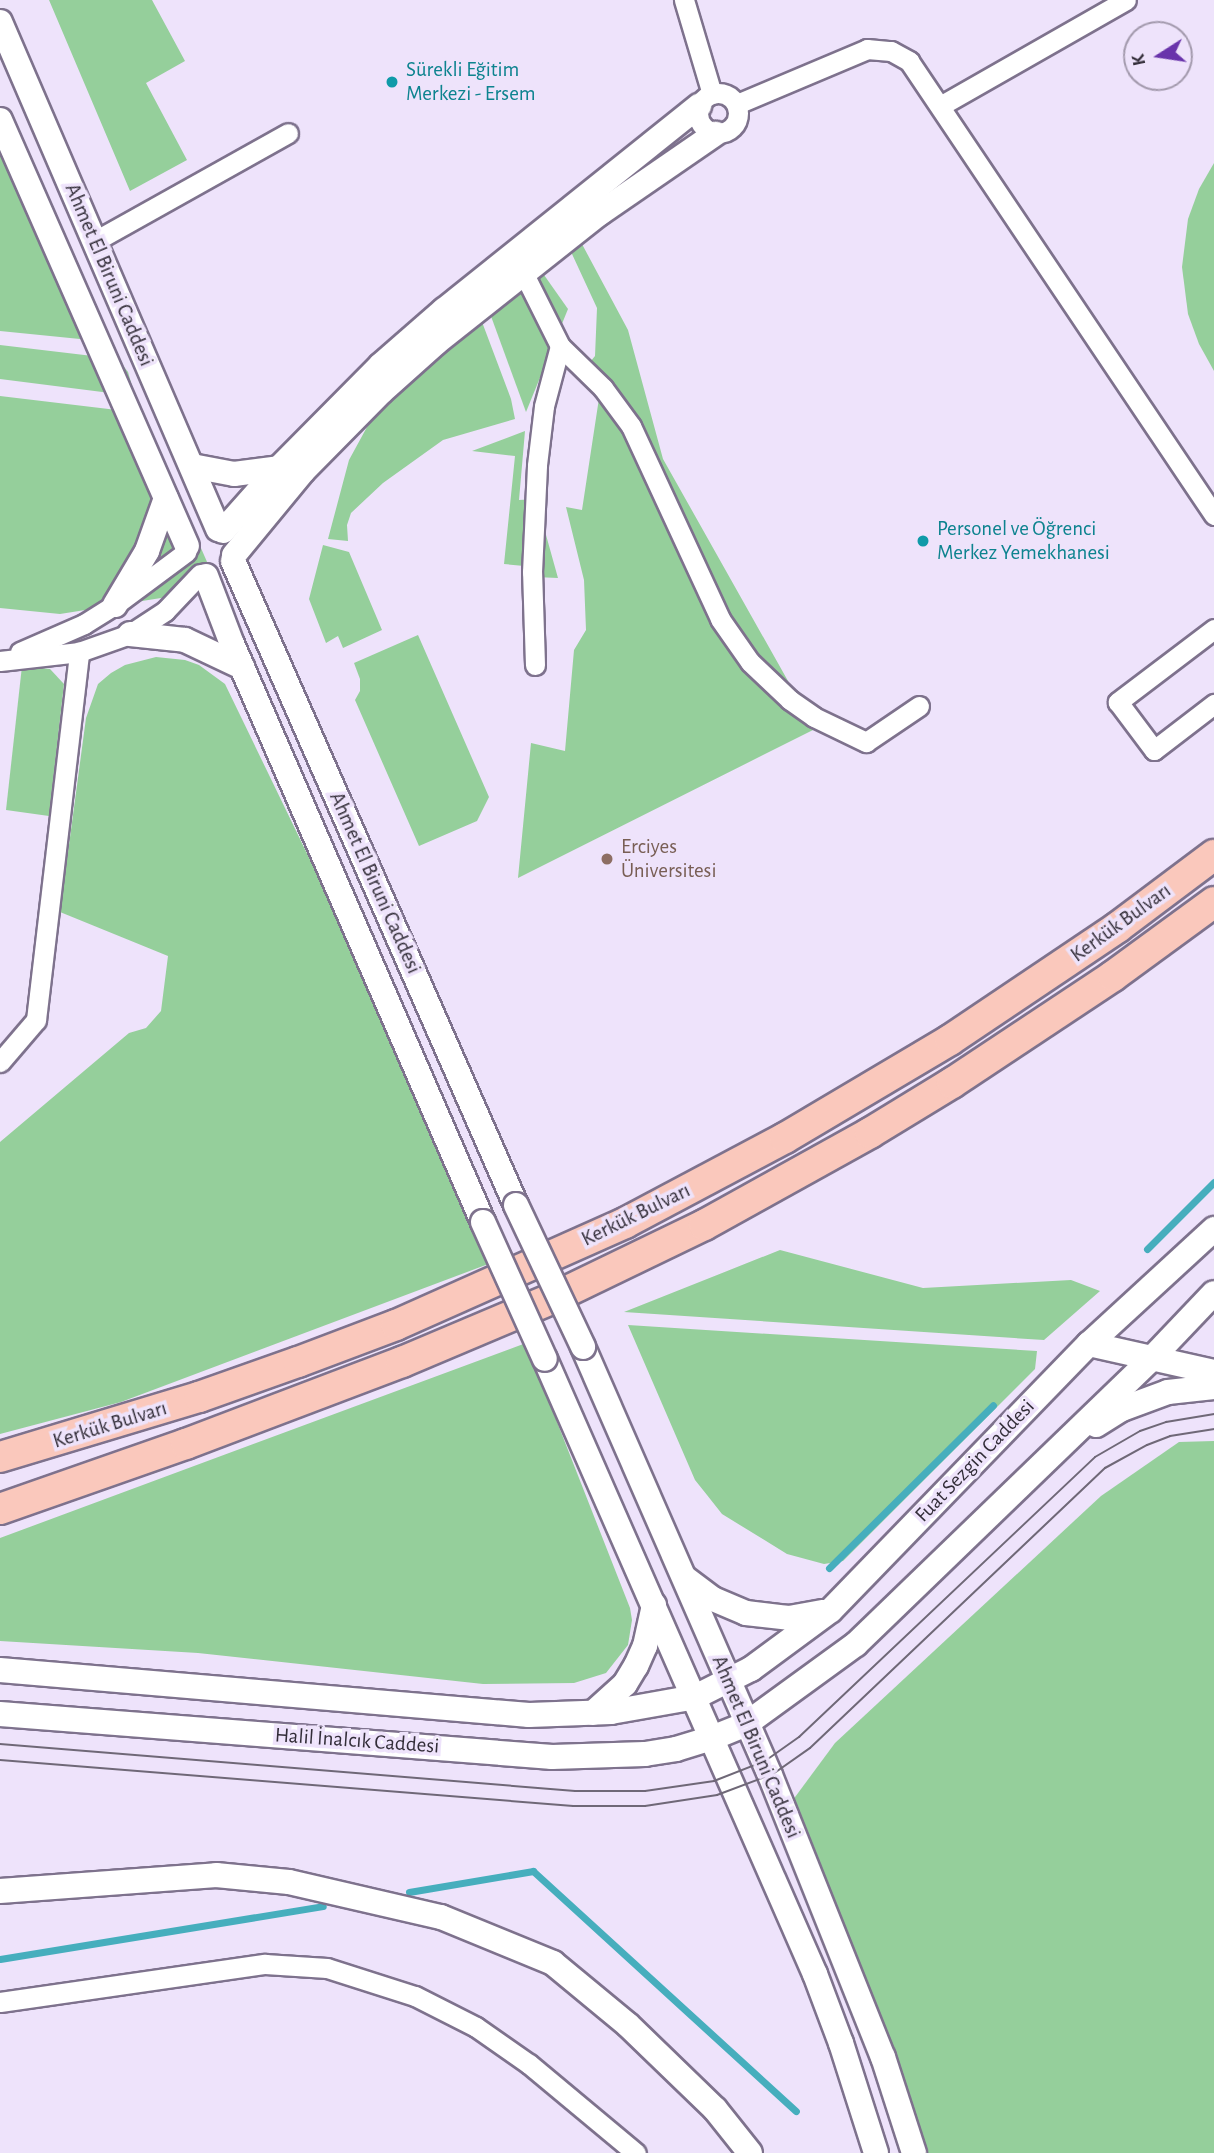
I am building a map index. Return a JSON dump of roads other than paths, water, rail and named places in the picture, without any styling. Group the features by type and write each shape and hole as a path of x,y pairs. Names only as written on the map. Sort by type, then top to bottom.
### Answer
{"main road":[{"name":"Kerkük Bulvarı","path":"0,1457 199,1397 298,1362 396,1325 625,1223 785,1138 950,1040 1118,927 1214,855"},
{"name":"Kerkük Bulvarı","path":"0,1509 186,1444 402,1362 551,1299 694,1230 788,1180 951,1083 1082,997 1214,902"}],"street":[{"path":"684,0 706,100 702,125 715,134"},
{"path":"940,106 1126,0"},
{"name":"Ahmet El Biruni Caddesi","path":"0,22 220,530"},
{"path":"737,104 854,53 881,49 909,61 1214,514"},
{"path":"0,660 79,652 130,634 165,611 203,575 222,573 303,471 372,401 437,342 611,204 715,134 724,133 734,125 739,114 737,104 728,95 706,100 443,310 380,365 220,530"},
{"name":"Ahmet El Biruni Caddesi","path":"0,120 186,549"},
{"path":"95,242 288,133"},
{"path":"523,272 560,346 603,388 625,417 720,619 734,641 768,681 814,717 866,742 919,706"},
{"path":"535,665 532,572 537,465 544,406 560,346"},
{"path":"192,466 234,474 279,468"},
{"path":"115,604 147,551 166,498"},
{"path":"0,660 50,640 115,604 186,549 192,536 201,529 220,530 233,544 234,558"},
{"path":"186,549 188,563 203,575"},
{"name":"Ahmet El Biruni Caddesi","path":"234,558 516,1205 583,1347 746,1724 883,2057 914,2153"},
{"name":"Ahmet El Biruni Caddesi","path":"203,575 483,1222 815,1974 841,2043 876,2153"},
{"path":"1214,629 1118,702 1154,750 1214,704"},
{"path":"130,634 185,640 215,651 242,667"},
{"path":"0,1062 36,1020 79,652"},
{"name":"Fuat Sezgin Caddesi","path":"695,1697 728,1683 831,1610 1089,1344 1214,1229"},
{"path":"746,1724 856,1644 1153,1357 1214,1293"},
{"path":"1214,1312 1214,1319"},
{"path":"1089,1344 1214,1372"},
{"path":"1062,1445 1122,1409 1168,1392 1214,1387"},
{"path":"683,1577 713,1599 746,1613 789,1618 831,1610"},
{"path":"593,1713 625,1684 636,1665 645,1646 654,1605"},
{"name":"Halil İnalcık Caddesi","path":"0,1670 517,1714 593,1713 646,1708 695,1697"},
{"name":"Halil İnalcık Caddesi","path":"0,1714 562,1757 645,1754 676,1749 746,1724"},
{"path":"0,1891 216,1875 289,1882 441,1917 553,1963 638,2034 715,2109 750,2153"},
{"path":"0,2002 265,1964 327,1968 415,1996 476,2027 528,2064 636,2153"}],"waterway":[{"path":"1147,1249 1214,1182"},
{"path":"829,1568 993,1405"},
{"path":"409,1892 533,1871 796,2111"},
{"path":"0,1959 323,1906"}],"tram line":[{"path":"0,1744 575,1791 645,1791 714,1781 765,1761 799,1737 1095,1457 1140,1431 1166,1422 1214,1414"},
{"path":"0,1760 573,1806 645,1806 717,1795 773,1774 810,1748 1105,1468 1170,1436 1214,1429"}],"place":[{"name":"Sürekli Eğitim Merkezi - Ersem","path":"392,82"},
{"name":"Personel ve Öğrenci Merkez Yemekhanesi","path":"923,541"},
{"name":"Erciyes Üniversitesi","path":"607,859"}]}
